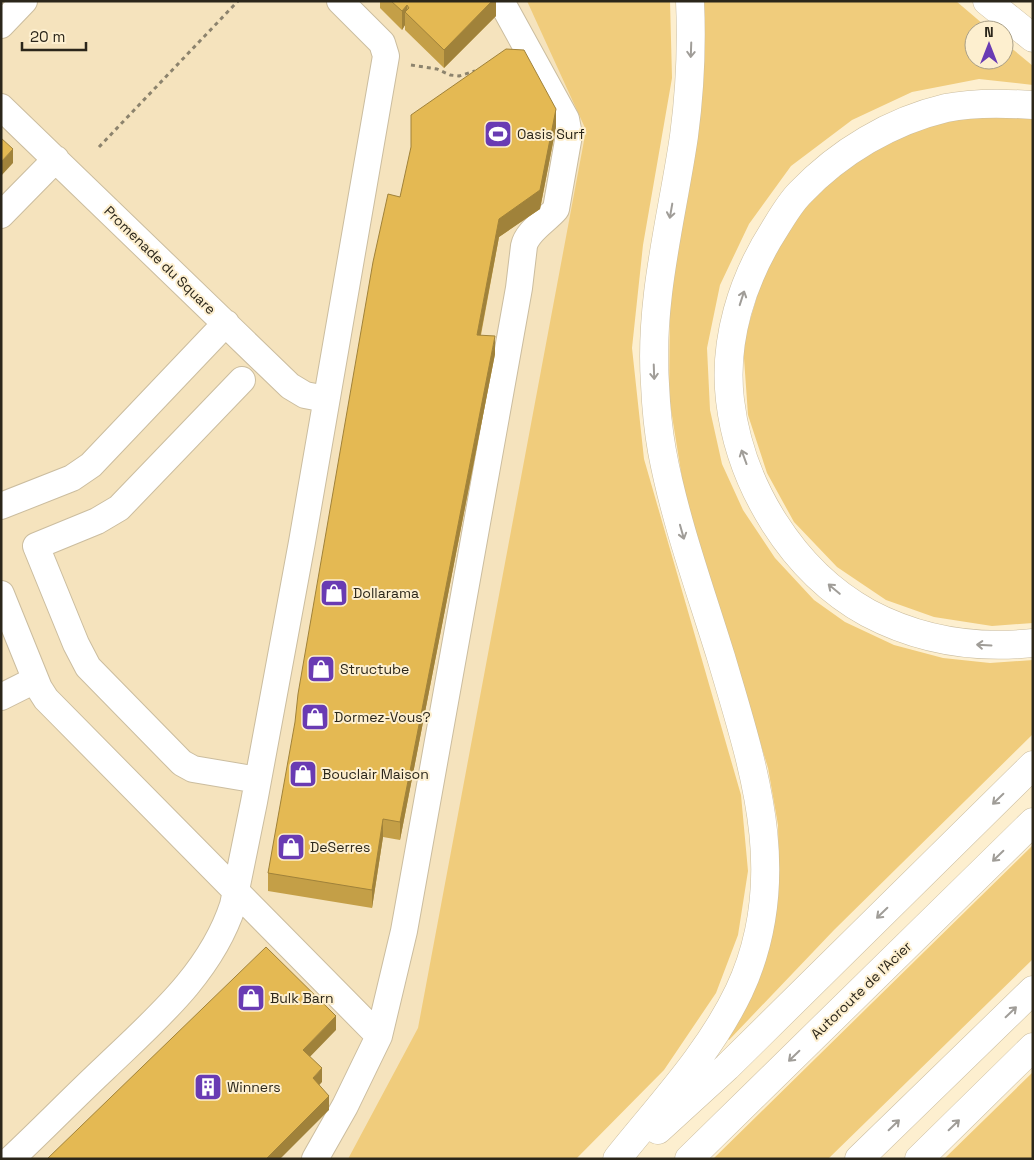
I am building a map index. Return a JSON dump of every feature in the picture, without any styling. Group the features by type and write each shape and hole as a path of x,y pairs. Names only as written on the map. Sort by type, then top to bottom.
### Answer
{"highway":[{"path":"617,1159 693,1064 729,1010 753,951 763,902 765,880 764,833 751,759 674,503 662,449 656,402 654,358 656,304 687,109 691,53 690,1"},
{"path":"987,1 1033,38"},
{"path":"1033,105 998,103 963,105 917,117 876,135 844,155 822,172 799,194 783,215 754,266 742,295 734,324 730,400 741,450 765,508 797,553 841,595 867,612 890,623 919,634 947,641 1007,646 1033,643"},
{"path":"626,1159 727,1067 1033,765"},
{"name":"Autoroute de l'Acier","path":"689,1159 1033,822"},
{"path":"859,1159 1033,990"},
{"path":"919,1159 1033,1047"}],"street":[{"path":"1,25 24,1"},
{"path":"11,1159 187,987 218,939 229,916 236,892 258,780 386,56 382,43 340,1"},
{"path":"314,1159 345,1106 379,1036 404,930 519,288 525,241 556,209 569,135 566,119 501,1"},
{"name":"Promenade du Square","path":"1,107 294,390 305,395 326,399"},
{"path":"1,215 56,159"},
{"path":"1,506 72,478 91,465 226,323"},
{"path":"242,380 119,508 97,521 36,546 76,644 88,667 182,764 193,769 258,780"},
{"path":"1,594 35,680 46,699 379,1036"},
{"path":"3,691 35,680"}],"path":[{"path":"99,147 238,1"},
{"path":"411,65 437,69 450,76 468,75 479,70"}],"shaded area":[{"path":"1,1 550,1 619,124 548,1159 1,1159"},
{"path":"527,1 670,1 672,78 643,245 632,348 644,459 741,795 748,871 738,935 716,993 664,1070 576,1159 348,1159 418,1028 586,130"},
{"path":"701,1 956,1 978,20 964,20 964,70 1014,70 1014,50 1033,66 1033,85 979,79 912,92 852,120 791,166 749,224 720,285 707,348 710,410 722,464 743,510 775,558 814,600 845,622 894,645 943,658 990,663 1033,660 1033,734 834,930 729,1040 723,1034 769,942 779,886 778,825 768,768 685,497 669,397 670,290"},
{"path":"967,116 1033,118 1033,623 992,626 934,617 886,600 837,567 794,522 767,473 748,415 743,344 763,276 796,214 859,157 913,129"},
{"path":"1033,845 1033,959 828,1159 713,1159"},
{"path":"1033,1072 1033,1159 944,1159"}],"building":[{"path":"391,1 492,1 444,50 405,12 409,8 407,5 402,11"},
{"path":"506,49 524,50 556,109 540,190 499,219 477,335 495,336 400,822 383,819 372,890 268,873 373,262 388,194 400,197 411,147 411,115"},
{"path":"1,138 13,149 1,162"},
{"path":"266,947 336,1016 303,1050 322,1068 313,1078 329,1096 266,1159 47,1159"}],"place":[{"name":"Oasis Surf","path":"498,134"},
{"name":"Dollarama","path":"334,593"},
{"name":"Structube","path":"321,669"},
{"name":"Dormez-Vous?","path":"315,717"},
{"name":"Bouclair Maison","path":"303,774"},
{"name":"DeSerres","path":"291,847"},
{"name":"Bulk Barn","path":"251,998"},
{"name":"Winners","path":"208,1087"}]}
